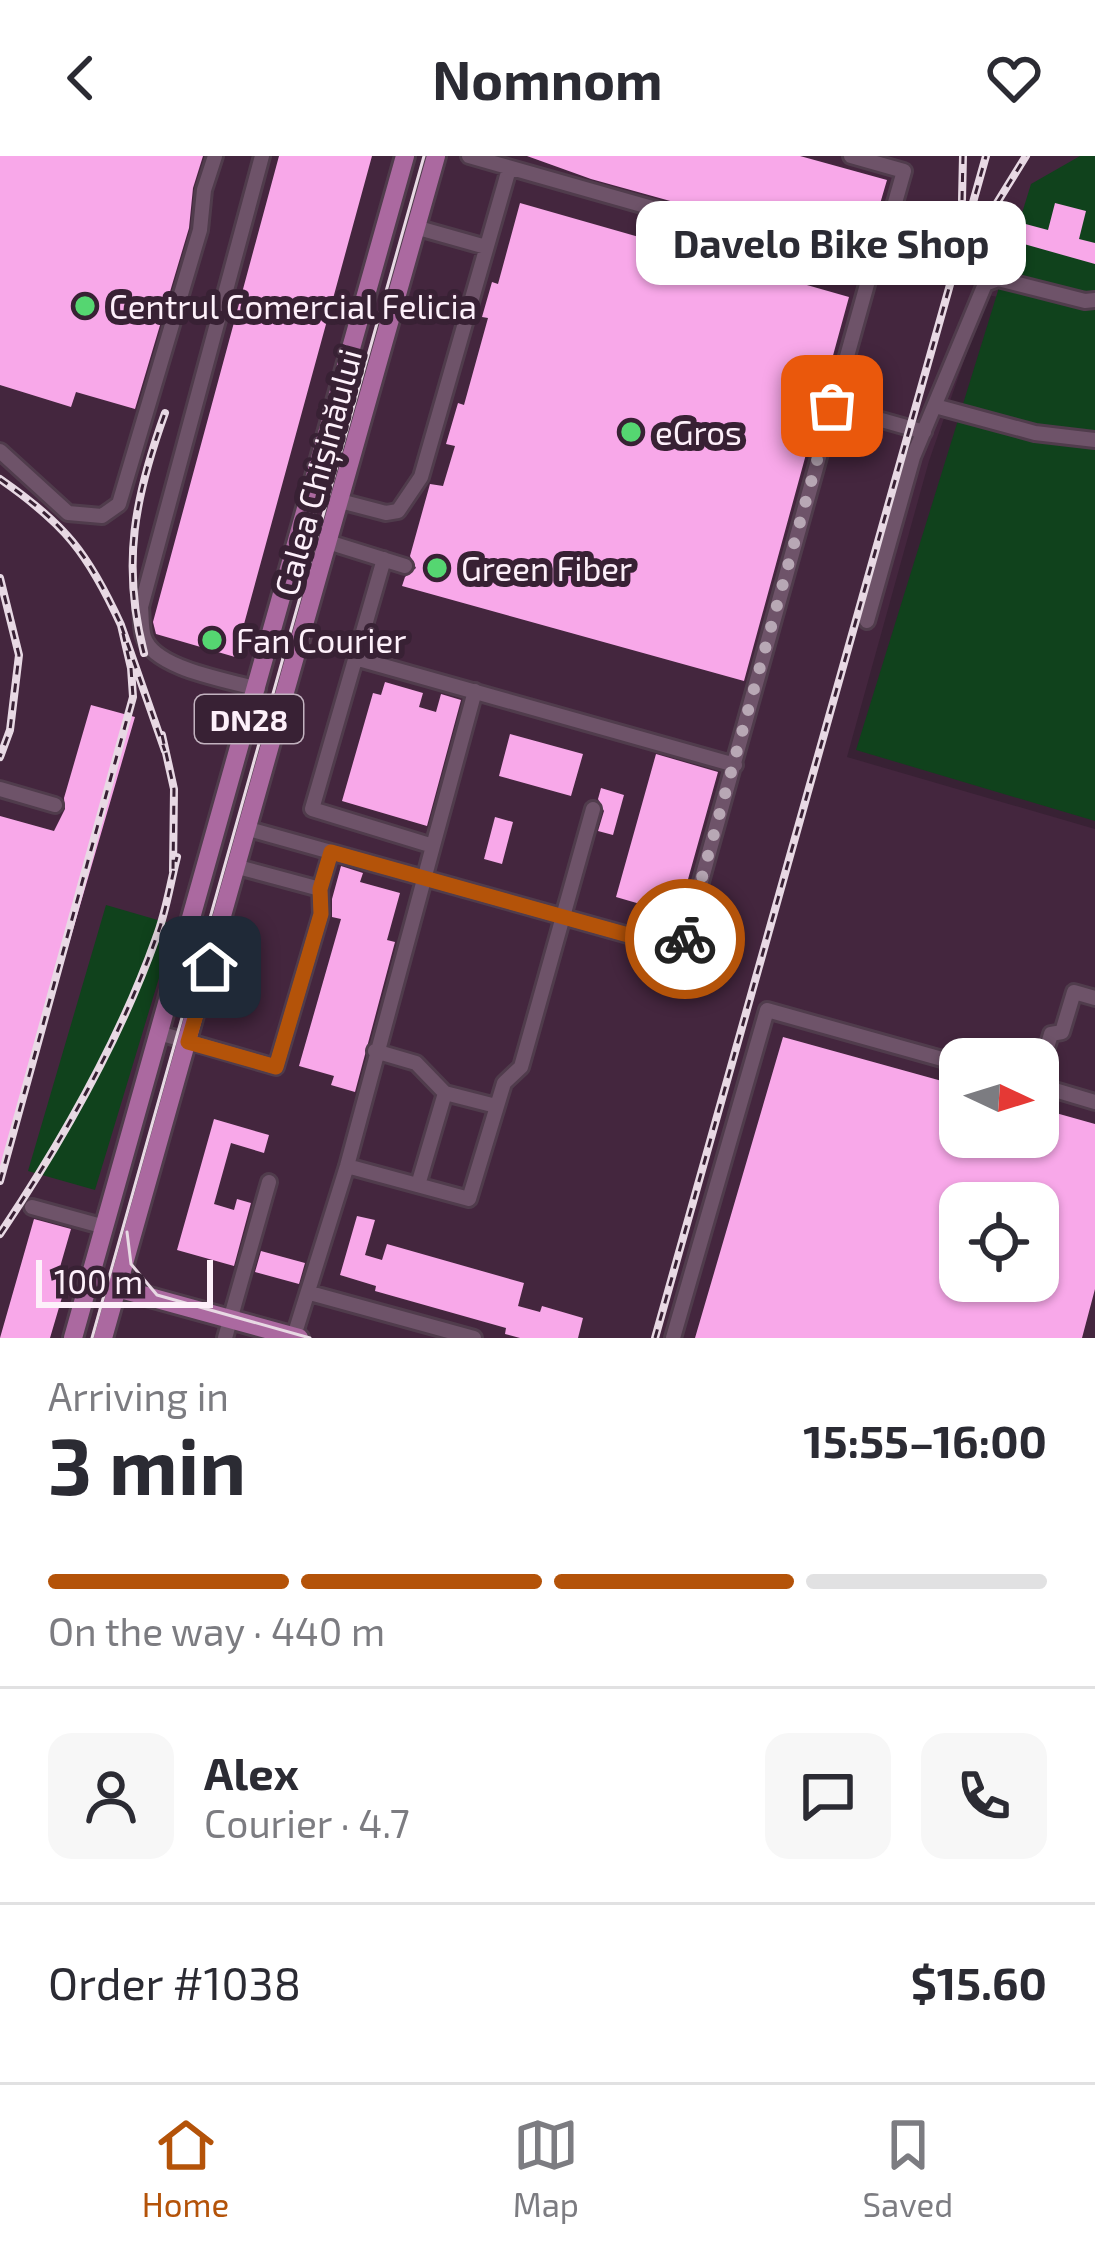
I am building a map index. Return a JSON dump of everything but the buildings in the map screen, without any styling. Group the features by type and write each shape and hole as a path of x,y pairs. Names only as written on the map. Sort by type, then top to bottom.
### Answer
{"main road":[{"name":"Calea Chișinăului","path":"90,1281 405,156"},
{"name":"Calea Chișinăului","path":"118,1288 436,156"},
{"path":"90,1281 228,1328 296,1337"},
{"name":"DN28","path":"74,1338 90,1281"},
{"name":"DN28","path":"104,1338 118,1288"}],"lane":[{"path":"0,451 68,513 102,516 119,504 200,230 214,156"},
{"path":"258,688 156,656 144,637 142,607 262,156"},
{"path":"469,156 511,164 871,270"},
{"path":"249,829 682,950 832,406 904,171 851,156"},
{"path":"340,501 398,511 415,488 511,164"},
{"path":"415,227 486,247"},
{"path":"867,621 913,457 985,284 998,279 1085,302 1095,300"},
{"path":"832,406 925,432"},
{"path":"935,406 1035,434 1095,440"},
{"path":"328,542 405,566"},
{"path":"384,560 312,809 433,847"},
{"path":"356,658 735,765"},
{"path":"296,1337 476,691"},
{"path":"0,789 55,806"},
{"path":"347,1166 469,1199 504,1083 520,1067 592,809"},
{"path":"159,1034 276,1067 321,914 320,889 331,852"},
{"path":"238,866 320,889"},
{"path":"1050,1038 1061,1032 1074,992 1095,998"},
{"path":"673,1338 767,1010 939,1058"},
{"path":"375,1052 416,1064 446,1093 496,1106"},
{"path":"1059,1089 1095,1102"},
{"path":"418,1185 446,1093"},
{"path":"228,1328 269,1182"},
{"path":"32,1207 105,1227"},
{"path":"310,1293 474,1338"}],"shaded area":[{"path":"0,156 1095,156 1095,315 987,295 929,461 847,757 1095,829 1095,1338 0,1338"}],"green space":[{"path":"1080,156 1095,156 1095,821 856,750 1031,184"},
{"path":"106,905 175,925 95,1190 28,1171"}],"tram line":[{"path":"92,1338 424,156"},
{"path":"127,1232 131,1264 157,1295 310,1338"}],"railway":[{"path":"962,200 963,156"},
{"path":"655,1338 986,156"},
{"path":"969,248 1026,156"},
{"path":"144,653 133,590 135,531 146,473 165,413"},
{"path":"0,479 72,542 121,625"},
{"path":"0,578 19,655 10,730 0,757"},
{"path":"0,1181 133,697 121,625 165,751"},
{"path":"162,735 174,789 173,871"},
{"path":"0,1234 66,1128 125,1015 159,928 177,857"}],"way so far":[{"path":"685,939 832,406"}],"place":[{"name":"Centrul Comercial Felicia","path":"85,306"},
{"name":"Davelo Bike Shop","path":"832,406"},
{"name":"eGros","path":"631,432"},
{"name":"Green Fiber","path":"437,568"},
{"name":"Fan Courier","path":"212,640"}],"route":[{"path":"210,967 188,1042 276,1067 321,914 320,889 331,852 682,950 685,939"}]}
